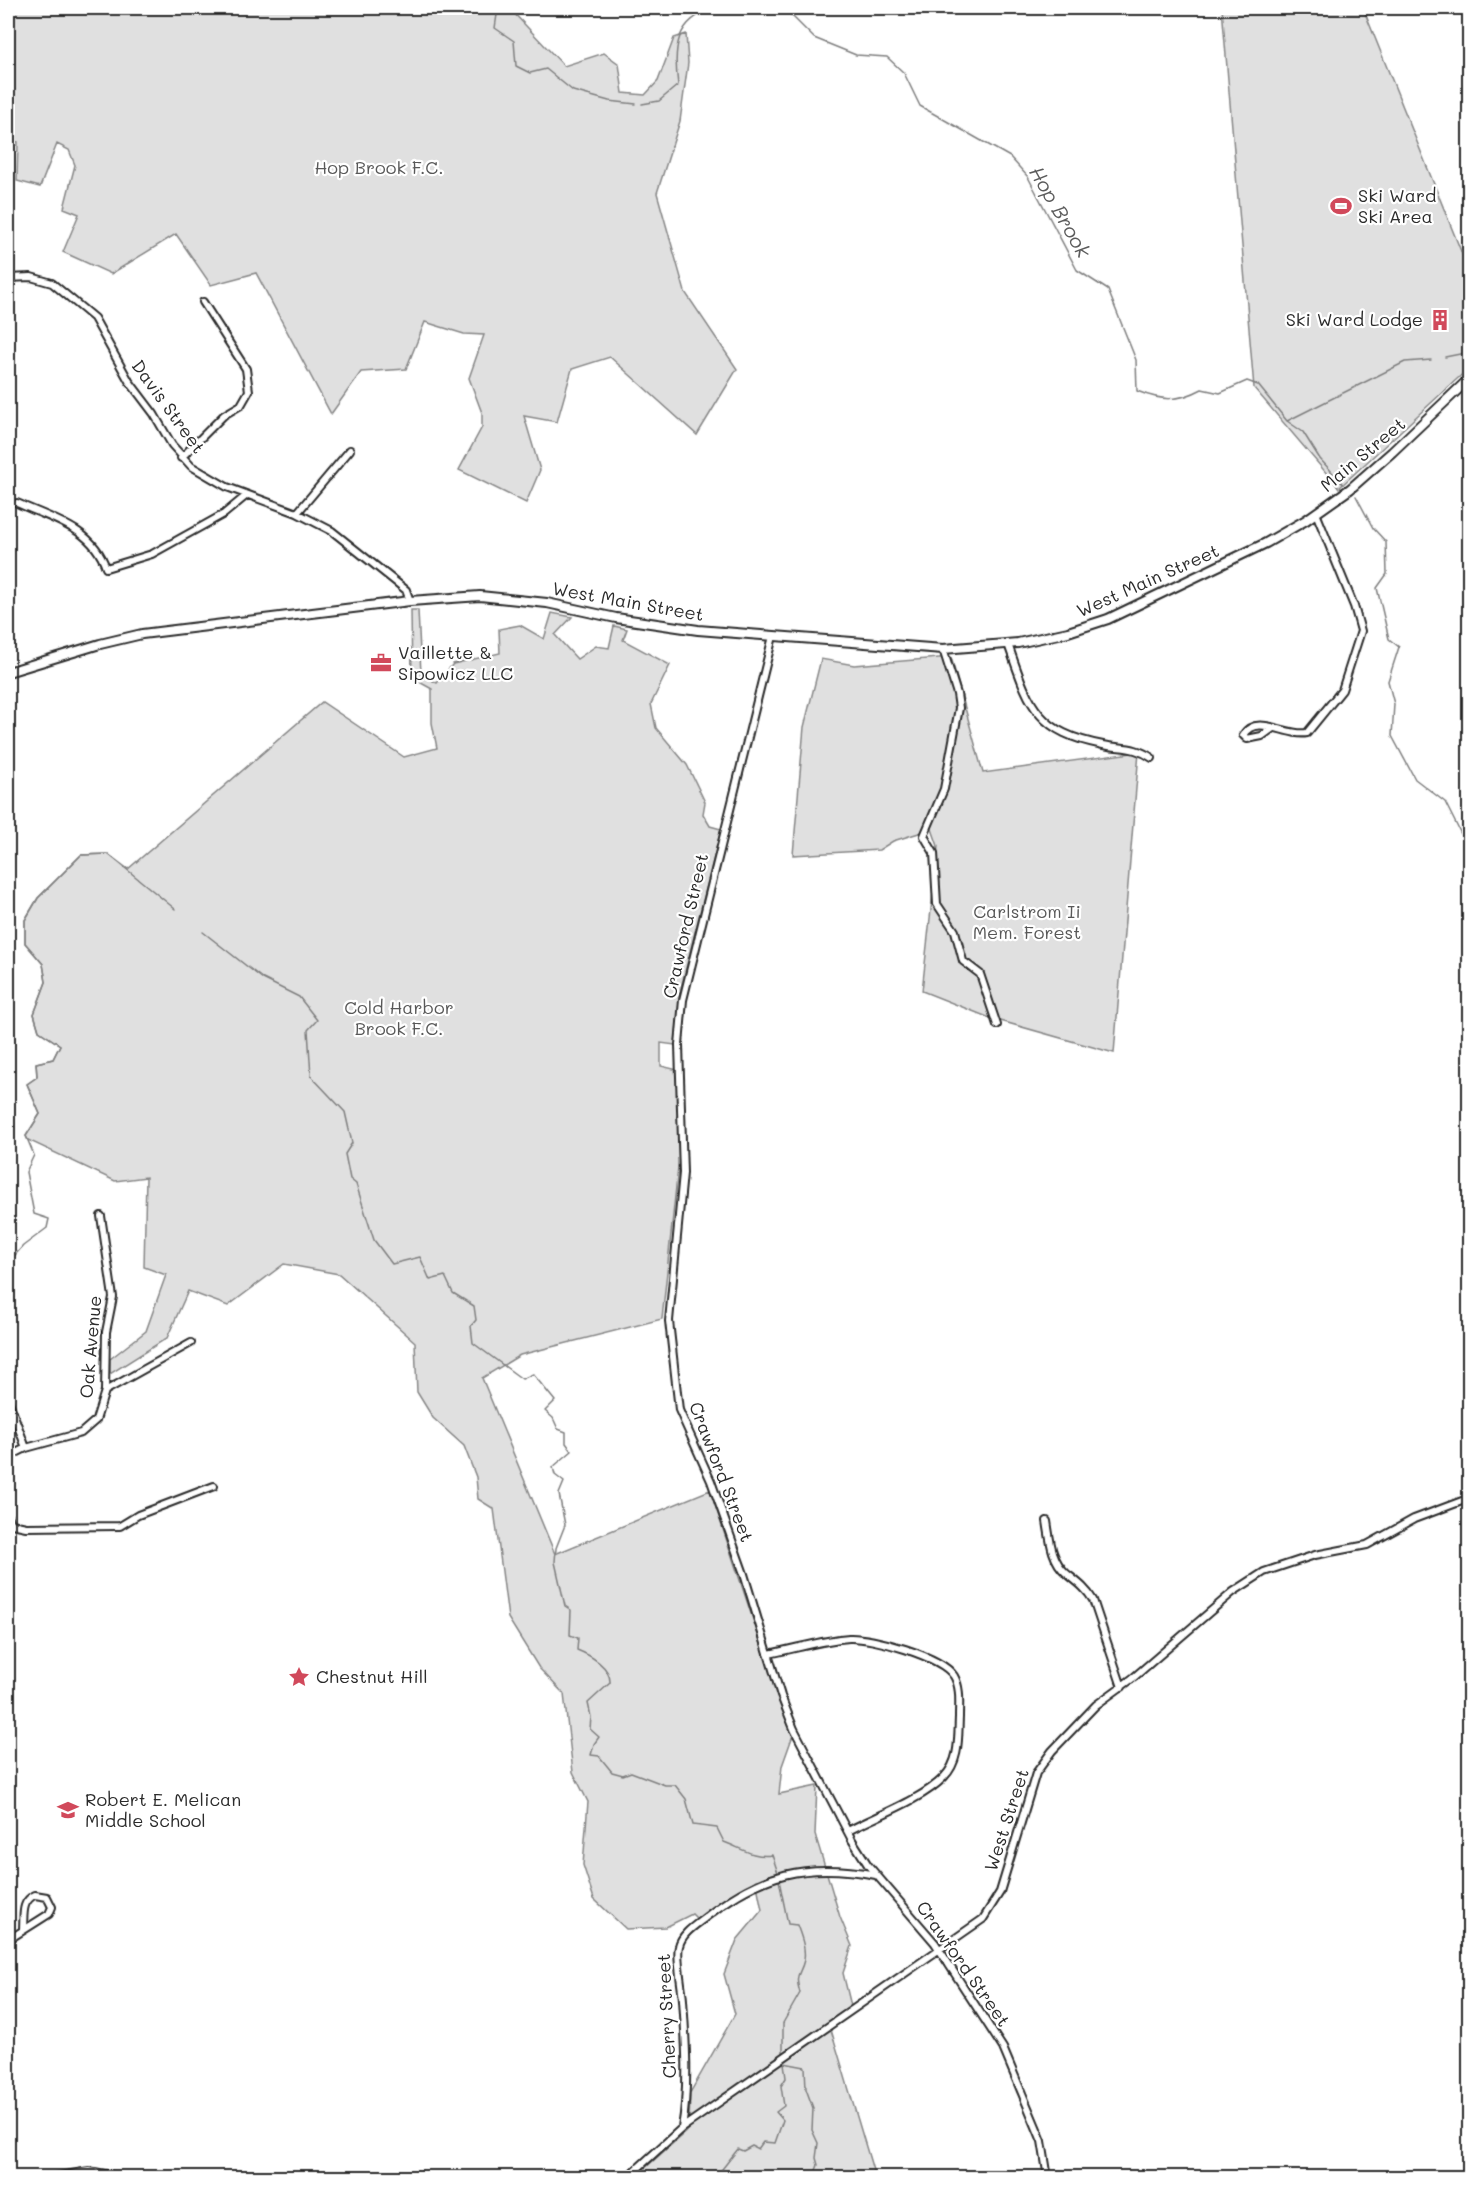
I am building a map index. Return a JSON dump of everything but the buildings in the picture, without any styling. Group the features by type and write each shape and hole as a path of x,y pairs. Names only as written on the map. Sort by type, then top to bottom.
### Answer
{"main road":[{"name":"Main Street","path":"1266,543 1316,513 1392,452 1470,378"},
{"name":"West Main Street","path":"8,672 100,644 142,634 465,596 547,603 658,626 943,649 1008,644 1068,632 1108,619 1266,543"}],"street":[{"name":"Davis Street","path":"8,278 32,277 52,283 94,318 119,364 181,458 202,474 246,495 297,513 345,540 406,590 410,601"},
{"path":"181,458 224,415 241,405 249,391 246,369 203,302"},
{"path":"297,513 350,450"},
{"path":"17,503 81,531 98,550 105,568 152,554 224,514 246,495"},
{"path":"1273,728 1300,735 1312,728 1342,690 1360,631 1354,606 1316,513"},
{"name":"Crawford Street","path":"772,636 683,1000 679,1052 684,1163 669,1321 679,1410 711,1481 790,1721 848,1831 876,1875 939,1950 1006,2054 1042,2141 1048,2178"},
{"path":"1008,644 1029,699 1044,722 1077,738 1107,746 1137,748 1152,758"},
{"path":"943,649 959,708 944,789 924,836 934,853 937,904 955,931 963,961 973,966 980,974 997,1025"},
{"name":"Oak Avenue","path":"8,1457 26,1449 85,1431 96,1420 105,1391 106,1332 113,1297 101,1215"},
{"path":"105,1391 191,1343"},
{"path":"8,1399 26,1449"},
{"path":"8,1516 12,1524 26,1527 120,1526 138,1515 214,1486"},
{"name":"West Street","path":"627,2178 646,2158 682,2128 983,1919 994,1906 1031,1785 1043,1761 1096,1705 1122,1687 1233,1592 1264,1572 1314,1555 1366,1545 1414,1520 1470,1498"},
{"path":"1047,1521 1056,1560 1065,1572 1085,1588 1093,1600 1122,1687"},
{"path":"768,1654 836,1640 865,1638 940,1663 955,1678 959,1700 958,1743 955,1759 948,1773 919,1794 848,1831"},
{"name":"Cherry Street","path":"682,2128 686,2092 682,1973 678,1952 682,1938 731,1897 769,1878 825,1870 847,1870 876,1875"},
{"path":"8,1940 49,1914 52,1906 47,1897 40,1894 28,1899 24,1906 23,1929"},
{"path":"47,2178 77,2175 89,2171 127,2178"}],"green space":[{"name":"Hop Brook F.C.","path":"8,8 509,8 564,66 604,53 619,64 623,93 645,95 658,81 674,38 686,34 688,63 680,121 657,193 685,292 737,369 697,435 610,357 572,369 557,422 524,416 540,470 526,503 459,470 482,427 482,413 469,378 484,335 464,334 425,322 406,369 361,372 331,414 256,273 211,285 176,234 111,274 63,252 79,214 64,208 75,165 69,150 57,144 40,187 17,181 18,142 8,141"},
{"name":"Ski Ward Ski Area","path":"1222,8 1363,8 1469,271 1469,368 1339,488 1254,388"},
{"name":"Cold Harbor Brook F.C.","path":"411,610 418,610 421,674 437,683 453,664 500,653 499,629 520,625 544,639 552,613 572,617 555,635 577,659 596,646 609,648 614,626 627,629 623,640 670,665 651,704 656,728 687,765 705,802 703,814 710,826 721,829 680,992 675,1045 661,1043 661,1066 678,1070 679,1158 662,1319 520,1355 482,1378 555,1554 710,1490 793,1735 782,1766 779,1794 817,1786 815,1834 840,1917 852,1946 843,1973 851,2006 829,2023 875,2177 635,2177 689,2129 690,2093 735,2014 724,1974 737,1940 762,1910 756,1880 699,1921 692,1914 666,1927 626,1929 594,1899 583,1865 588,1802 573,1772 564,1694 539,1668 508,1618 494,1509 478,1499 476,1477 464,1446 433,1418 417,1392 415,1342 339,1274 284,1264 228,1306 188,1291 167,1338 110,1374 110,1359 146,1331 166,1275 144,1267 146,1177 115,1181 28,1140 26,1136 40,1114 27,1084 37,1077 36,1063 53,1059 60,1045 39,1031 34,1014 46,982 43,964 25,943 25,920 38,898 81,855 108,854 128,869 322,702 404,757 437,748 432,723 432,689 412,678"},
{"name":"Carlstrom Ii Mem. Forest","path":"951,657 983,773 1139,752 1114,1053 990,1018 922,991 938,846 932,829 893,841 879,850 793,855 804,727 821,659 854,665"}],"waterway":[{"name":"Hop Brook","path":"498,8 495,28 514,41 516,66 530,73 546,69 573,91 609,101 636,104"},
{"name":"Hop Brook","path":"642,104 659,101 678,85 677,48 684,28 702,13 715,8"},
{"name":"Hop Brook","path":"784,8 814,38 856,55 887,57 904,73 920,106 1010,157 1028,177 1077,270 1108,290 1136,360 1137,391 1154,397 1170,399 1202,389 1220,393 1247,381 1258,385 1287,421 1405,362 1431,360"},
{"name":"Hop Brook","path":"1445,357 1470,352"},
{"path":"1287,421 1303,432 1320,459 1343,484"},
{"path":"1356,496 1373,528 1386,542 1387,574 1377,588 1389,639 1399,647 1388,681 1394,704 1392,736 1415,779 1445,802 1470,852"},
{"path":"8,1263 23,1246 47,1228 49,1219 34,1214 26,1172 34,1155 26,1136 40,1114 27,1084 37,1077 36,1063 53,1059 60,1045 39,1031 34,1014 46,982 43,964 25,943 25,920 38,898 81,855 108,854 175,909"},
{"path":"203,932 263,979 299,997 317,1020 308,1030 311,1076 345,1112 352,1143 345,1154 350,1179 356,1184 374,1240 392,1264 420,1257 430,1280 445,1276 453,1293 474,1306 476,1320 471,1326 473,1343 522,1379 533,1374 555,1401 545,1411 553,1418 558,1429 566,1432 566,1443 572,1451 553,1467 555,1475 564,1482 559,1494 565,1525 556,1548 555,1562 565,1606 571,1610 570,1635 578,1638 577,1650 593,1658 603,1667 610,1683 588,1703 591,1717 590,1729 599,1737 591,1755 599,1756 612,1772 623,1775 631,1772 665,1785 675,1785 686,1799 693,1825 717,1828 724,1842 747,1852 765,1856 772,1855 778,1873"},
{"path":"8,1287 10,1303 8,1305"},
{"path":"779,1880 788,1924 797,1925 803,1942 804,1956 798,1978 800,1993 783,2023 783,2054"},
{"path":"715,2178 738,2149 743,2151 752,2146 758,2149 763,2142 775,2143 783,2120 776,2112 784,2106 781,2086 786,2078 784,2063 805,2067 806,2089 813,2108 812,2130 818,2143 816,2158 818,2165 813,2178"}],"place":[{"name":"Ski Ward Ski Area","path":"1341,206"},
{"name":"Ski Ward Lodge","path":"1440,320"},
{"name":"Vaillette & Sipowicz LLC","path":"381,663"},
{"name":"Chestnut Hill","path":"299,1677"},
{"name":"Robert E. Melican Middle School","path":"68,1810"}]}
